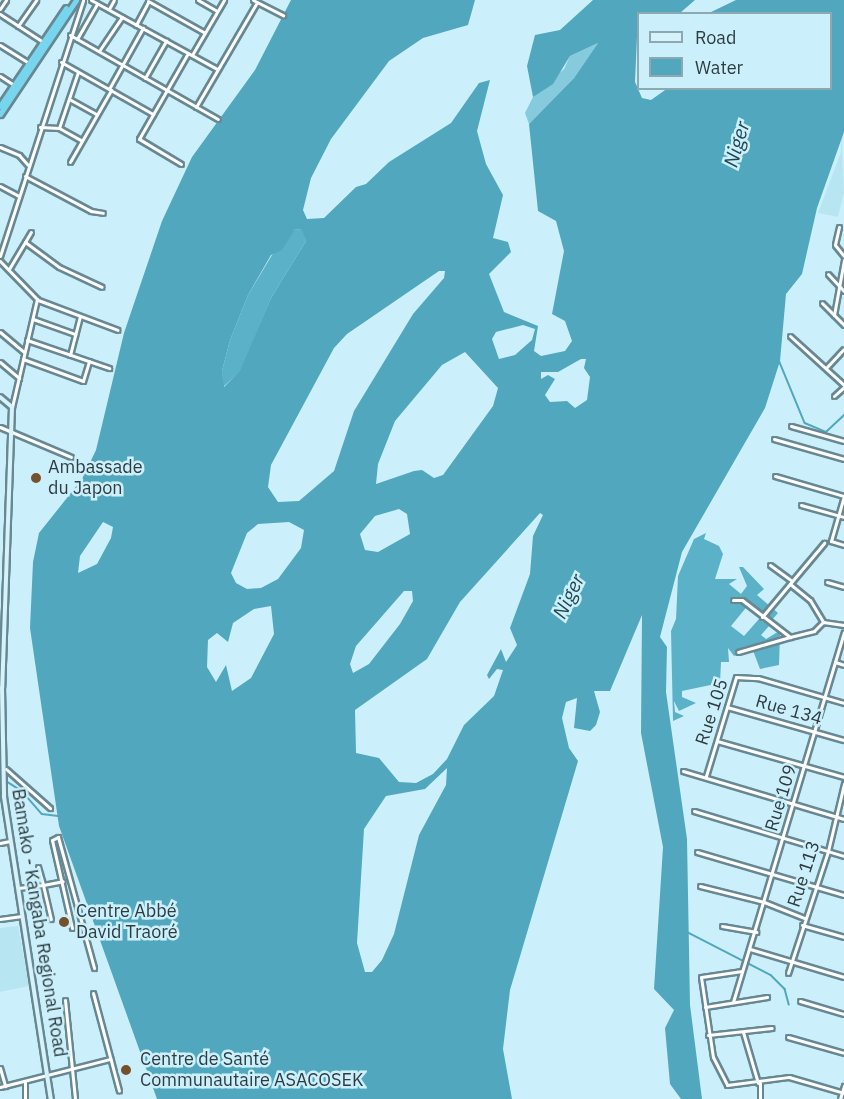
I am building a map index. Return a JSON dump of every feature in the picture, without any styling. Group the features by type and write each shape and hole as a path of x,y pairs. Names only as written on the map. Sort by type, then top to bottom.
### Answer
{"highway":[{"path":"0,114 43,42 74,0"},
{"path":"0,106 74,0"}],"street":[{"path":"0,9 6,0"},
{"path":"18,26 36,0"},
{"path":"82,0 0,259 37,300 118,330"},
{"path":"92,0 217,69"},
{"path":"108,9 114,0"},
{"path":"198,0 217,11"},
{"path":"181,164 139,139 224,0"},
{"path":"136,25 148,1 205,33"},
{"path":"196,106 255,1 283,15"},
{"path":"77,39 97,3"},
{"path":"0,14 43,42"},
{"path":"99,51 122,17"},
{"path":"70,162 143,28"},
{"path":"70,35 218,119"},
{"path":"145,78 166,41"},
{"path":"0,45 30,65"},
{"path":"61,62 153,114"},
{"path":"59,128 78,72"},
{"path":"0,76 14,86"},
{"path":"69,99 96,114"},
{"path":"40,128 59,128 82,141"},
{"path":"0,147 19,155 28,166"},
{"path":"25,176 91,211 103,213"},
{"path":"0,186 19,196"},
{"path":"834,315 844,258 835,245 839,227"},
{"path":"9,270 31,232"},
{"path":"25,242 59,267 102,287"},
{"path":"828,274 844,291"},
{"path":"0,397 12,407 37,300"},
{"path":"822,303 844,325"},
{"path":"70,355 80,316"},
{"path":"33,319 75,334"},
{"path":"0,332 24,352"},
{"path":"790,336 844,386 834,396"},
{"path":"27,340 110,368"},
{"path":"826,368 844,349"},
{"path":"23,359 83,381 88,361"},
{"path":"0,362 19,378"},
{"name":"Bamako - Kangaba Regional Road","path":"12,407 2,593 1,688 4,785 10,841 51,1099"},
{"path":"791,426 844,441"},
{"path":"0,427 71,457"},
{"path":"774,440 844,459"},
{"path":"775,476 844,496 831,541 844,545"},
{"path":"801,505 844,517"},
{"path":"762,617 824,543"},
{"path":"770,565 810,600 823,622"},
{"path":"827,582 844,587"},
{"path":"733,600 742,600 790,637"},
{"path":"823,622 844,625"},
{"path":"738,652 814,631 823,622"},
{"name":"Rue 109","path":"733,1002 756,932 844,632"},
{"path":"835,662 844,665"},
{"name":"Rue 105","path":"706,776 736,677 758,678 824,697"},
{"path":"824,697 844,703"},
{"name":"Rue 134","path":"727,706 844,740"},
{"path":"717,741 844,777"},
{"path":"5,771 50,808"},
{"path":"683,771 844,819"},
{"name":"Rue 113","path":"788,973 814,886 828,851 834,816 844,784"},
{"path":"694,811 844,856"},
{"path":"72,928 52,840 60,837 94,968"},
{"path":"0,843 10,841"},
{"path":"697,852 844,895"},
{"path":"38,867 51,919"},
{"path":"18,888 63,881"},
{"path":"700,886 764,902 804,918"},
{"path":"0,919 23,916"},
{"path":"802,925 844,937"},
{"path":"722,926 756,932"},
{"path":"749,951 844,977"},
{"path":"701,971 708,1035 726,1085 789,1077 843,1092"},
{"path":"701,976 742,971"},
{"path":"93,993 119,1091"},
{"path":"705,1007 767,997"},
{"path":"65,1000 70,1070 75,1099"},
{"path":"800,1001 844,1014"},
{"path":"708,1035 772,1028"},
{"path":"742,1032 759,1082 760,1099"},
{"path":"788,1037 844,1053"},
{"path":"0,1087 110,1059"},
{"path":"0,1068 5,1086"},
{"path":"25,1082 25,1099"},
{"path":"840,1099 844,1086"}],"shaded area":[{"path":"598,43 574,78 529,124 525,113 533,97 564,69 570,56"},
{"path":"841,124 844,192 838,217 818,213 841,152"},
{"path":"295,229 303,230 306,241 271,298 241,371 223,387 222,371 230,340 248,295 272,255"},
{"path":"706,533 704,539 719,546 723,554 715,579 737,579 729,584 741,594 747,586 739,567 743,567 764,589 757,595 778,613 771,621 749,604 731,626 744,636 759,619 769,626 761,635 766,639 781,630 790,638 780,635 779,665 760,669 752,648 746,646 734,656 728,648 729,662 721,662 720,683 682,691 682,697 696,703 679,711 674,701 675,712 684,716 673,721 671,631 676,619 678,576 694,539"},
{"path":"18,926 29,986 0,992 0,928"}],"water":[{"name":"Niger","path":"291,0 475,0 468,25 423,38 389,61 331,139 311,178 303,210 307,219 324,218 356,187 366,184 389,162 451,123 479,83 490,80 477,131 486,164 503,195 493,238 508,242 511,252 489,274 504,312 538,326 534,351 541,356 565,351 572,341 565,321 552,314 564,251 556,221 538,211 529,124 574,78 598,43 570,56 553,84 533,97 527,66 535,35 560,30 593,0 695,0 681,12 637,12 635,82 642,98 651,100 665,90 832,90 832,12 711,12 736,0 844,0 844,132 817,208 802,274 786,294 780,361 765,408 682,552 660,637 667,647 666,692 687,839 690,1005 702,1099 681,1099 670,1084 665,1028 674,1010 654,989 663,847 641,733 642,615 610,691 594,691 600,712 596,725 590,731 574,728 577,698 566,702 562,718 569,748 578,761 510,990 503,1049 512,1099 157,1099 59,826 30,628 33,562 39,533 82,479 96,450 124,333 162,221 192,157 255,70","holes":["295,229 302,230 306,241 271,298 240,371 224,387 222,371 230,340 248,295 271,255 282,250","439,271 445,271 444,278 413,314 354,411 334,471 299,501 278,502 268,487 271,465 334,348 347,334","523,325 535,329 532,340 515,355 499,359 492,339 496,332","465,352 498,388 493,406 443,475 434,478 422,470 376,484 378,464 395,421 442,365","581,359 586,359 584,368 590,377 587,400 575,408 567,401 550,402 545,395 555,379 548,375 541,379 541,372 558,372","399,509 407,514 410,534 378,552 365,550 360,534 375,516","540,513 543,515 533,536 530,574 510,628 517,645 506,662 501,649 487,675 489,679 497,669 503,670 494,696 464,725 447,759 433,774 416,783 399,782 379,758 356,753 355,710 427,659 460,602","103,522 113,527 111,538 97,564 78,573 80,556","289,522 304,530 301,548 278,579 261,588 247,589 236,583 231,573 247,533 258,524","404,591 412,591 413,601 400,624 369,664 353,673 350,664 356,646","271,606 274,634 251,678 232,691 226,665 216,682 207,667 208,640 217,633 228,642 233,623 254,609","447,768 446,785 419,835 394,934 382,960 372,972 365,972 357,943 364,829 386,796 425,789"]}],"waterway":[{"path":"779,360 805,423 826,432 844,415"},
{"path":"6,781 22,791 42,814 58,816"},
{"path":"687,932 771,975 785,989 789,1004"}],"place":[{"name":"Ambassade du Japon","path":"36,478"},
{"name":"Centre Abbé David Traoré","path":"64,922"},
{"name":"Centre de Santé Communautaire ASACOSEK","path":"126,1070"}]}
